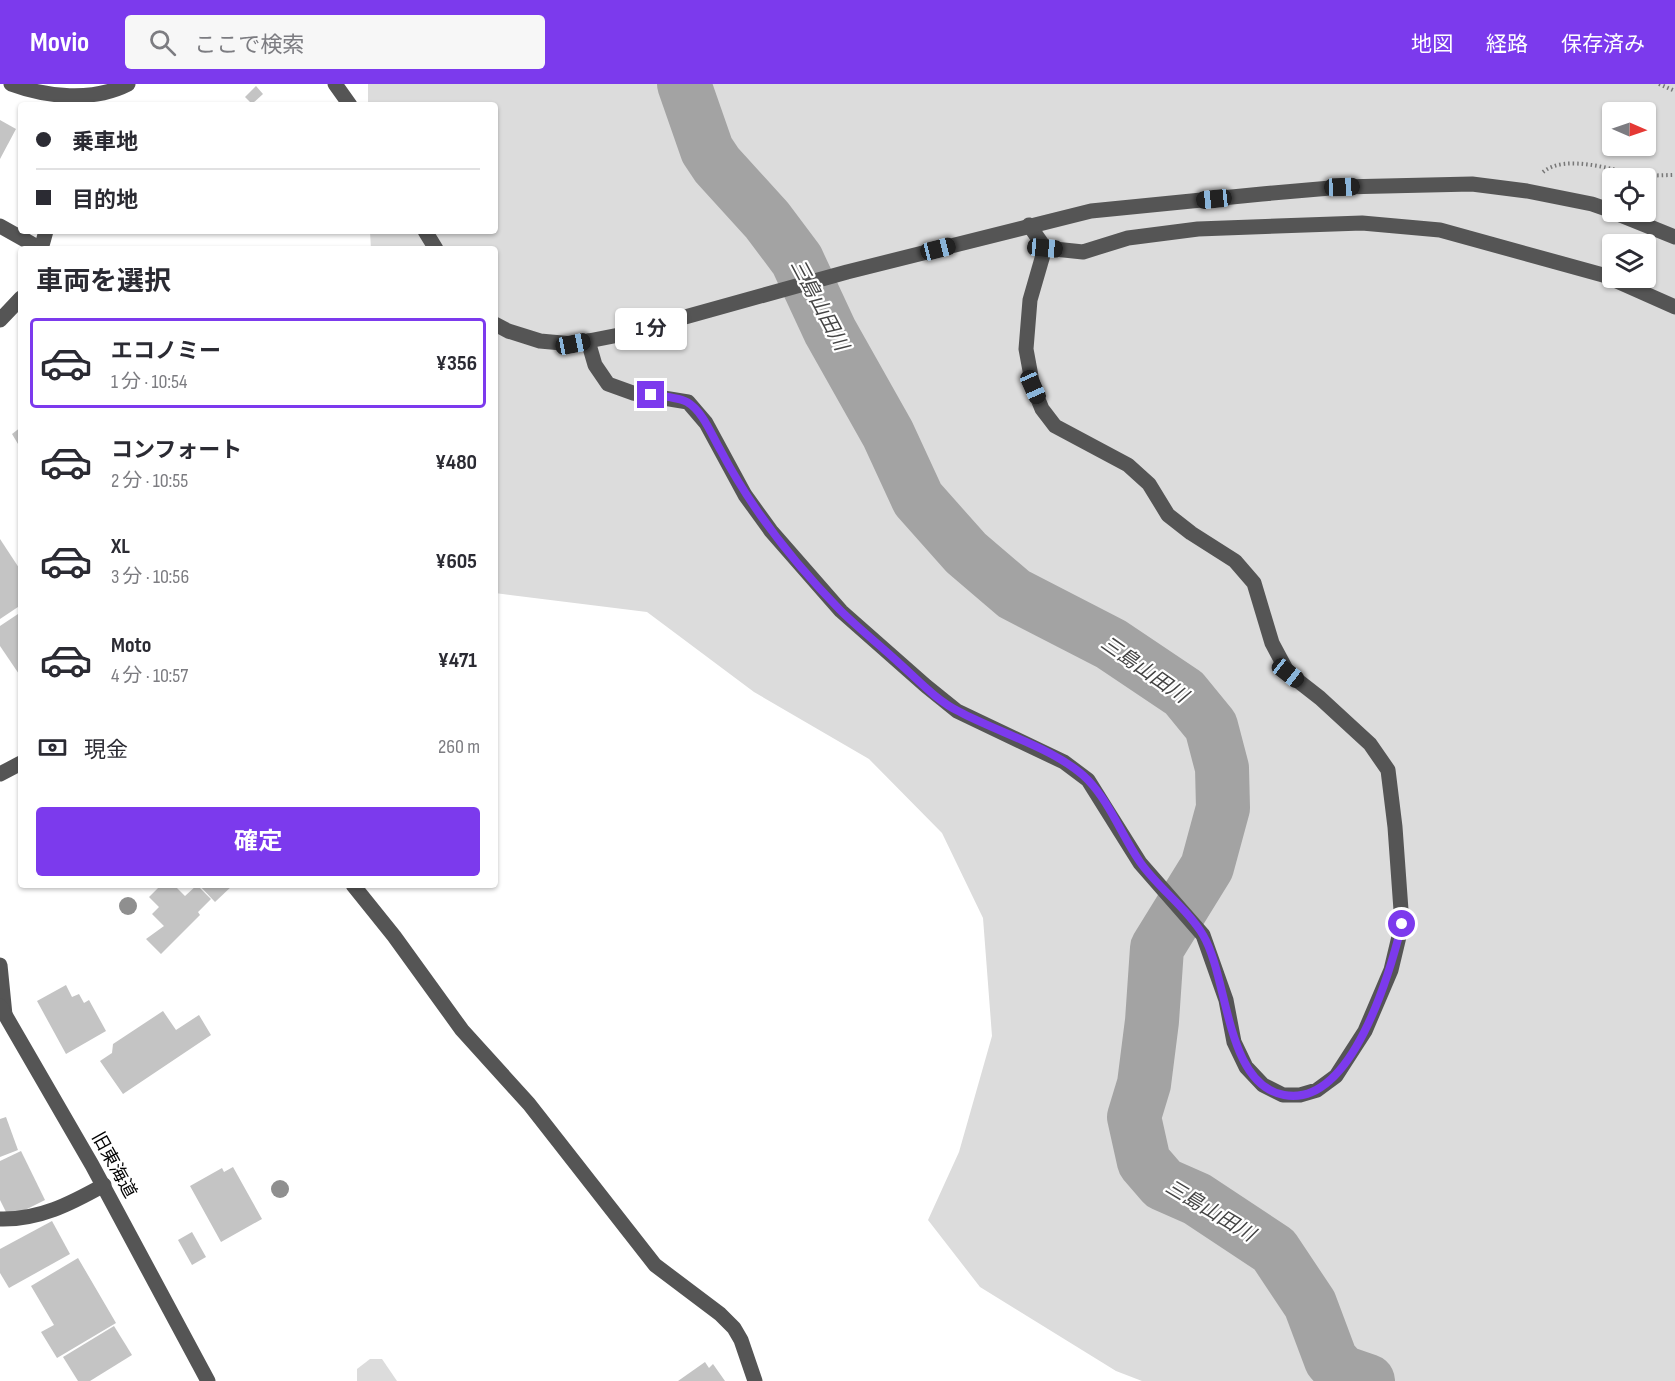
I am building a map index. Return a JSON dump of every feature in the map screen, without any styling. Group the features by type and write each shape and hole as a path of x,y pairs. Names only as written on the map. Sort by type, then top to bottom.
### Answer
{"street":[{"path":"11,84 67,100 116,90 128,84"},
{"path":"335,84 348,102"},
{"path":"498,326 540,341 573,344 624,334 848,272 1091,211 1342,187 1472,184 1527,191 1602,207"},
{"path":"1644,222 1675,237"},
{"path":"1029,225 1045,248 1083,252 1128,237 1198,229 1362,223 1440,230 1603,275 1675,308"},
{"path":"0,226 36,246"},
{"path":"588,341 596,365 608,384 633,393 688,402 706,423 745,495 771,531 841,611 926,687 957,711 1064,762 1088,780 1140,863 1203,935 1226,1000 1234,1042 1246,1067 1263,1085 1283,1095 1300,1095 1317,1090 1336,1076 1365,1031 1391,970 1402,924 1388,770 1370,744 1320,698 1288,673 1272,643 1254,582 1235,561 1191,533 1168,515 1149,484 1128,465 1056,426 1042,409 1033,387 1026,349 1030,300 1045,248"},
{"path":"0,320 18,301"},
{"path":"0,774 18,765"},
{"path":"355,888 462,1030 529,1104 655,1265 720,1314 734,1328 741,1340 755,1381"},
{"name":"旧東海道","path":"0,965 3,1011 104,1185 208,1381"},
{"path":"0,1219 19,1219 67,1206 104,1185"}],"path":[{"path":"1659,84 1675,91"},
{"path":"1527,191 1536,177 1551,165 1571,162 1645,175 1675,175"}],"shaded area":[{"path":"368,84 1675,84 1675,1381 1142,1381 1116,1371 980,1287 928,1220 959,1152 992,1036 983,918 942,833 869,759 754,692 647,612 498,593 498,246 371,246 370,234 498,234 498,102 368,102"},
{"path":"370,1359 382,1359 397,1381 357,1381 357,1369"}],"building":[{"path":"256,86 263,94 254,102 250,102 245,97"},
{"path":"0,120 16,129 0,159"},
{"path":"18,429 18,444 12,434"},
{"path":"0,539 18,566 18,607 0,619"},
{"path":"18,614 18,673 0,646 0,626"},
{"path":"158,888 177,888 185,896 194,888 200,888 211,899 198,912 200,915 161,954 146,939 164,926 152,914 159,907 149,897"},
{"path":"202,888 230,888 215,902"},
{"path":"66,985 72,997 79,994 84,1003 89,1000 106,1031 66,1054 37,1001"},
{"path":"163,1011 176,1030 199,1015 211,1035 123,1094 100,1061 112,1053 113,1044"},
{"path":"6,1117 18,1150 0,1157 0,1119"},
{"path":"21,1151 45,1200 9,1218 0,1200 0,1161"},
{"path":"233,1167 262,1219 221,1242 190,1186 222,1168 224,1172"},
{"path":"52,1221 70,1254 9,1288 0,1273 0,1249"},
{"path":"192,1232 206,1257 192,1265 178,1240"},
{"path":"78,1258 116,1323 57,1358 41,1332 54,1325 31,1286"},
{"path":"114,1326 132,1355 90,1381 78,1381 63,1357"},
{"path":"705,1362 709,1368 713,1364 725,1381 678,1381"}],"waterway":[{"name":"三島山田川","path":"684,84 707,150 717,165 767,220 797,260 830,331 888,434 918,499 966,553 1014,594 1111,644 1184,693 1211,726 1222,768 1223,808 1207,867 1157,948 1152,1021 1144,1084 1134,1117 1144,1162 1163,1184 1197,1199 1274,1250 1310,1304 1331,1360 1342,1372 1368,1381"}],"route":[{"path":"651,395 688,402 706,423 745,495 771,531 841,611 926,687 957,711 1064,762 1088,780 1117,822 1140,863 1203,935 1226,1000 1234,1042 1246,1067 1263,1085 1283,1095 1300,1095 1317,1090 1336,1076 1365,1031 1391,970 1402,924"}]}
